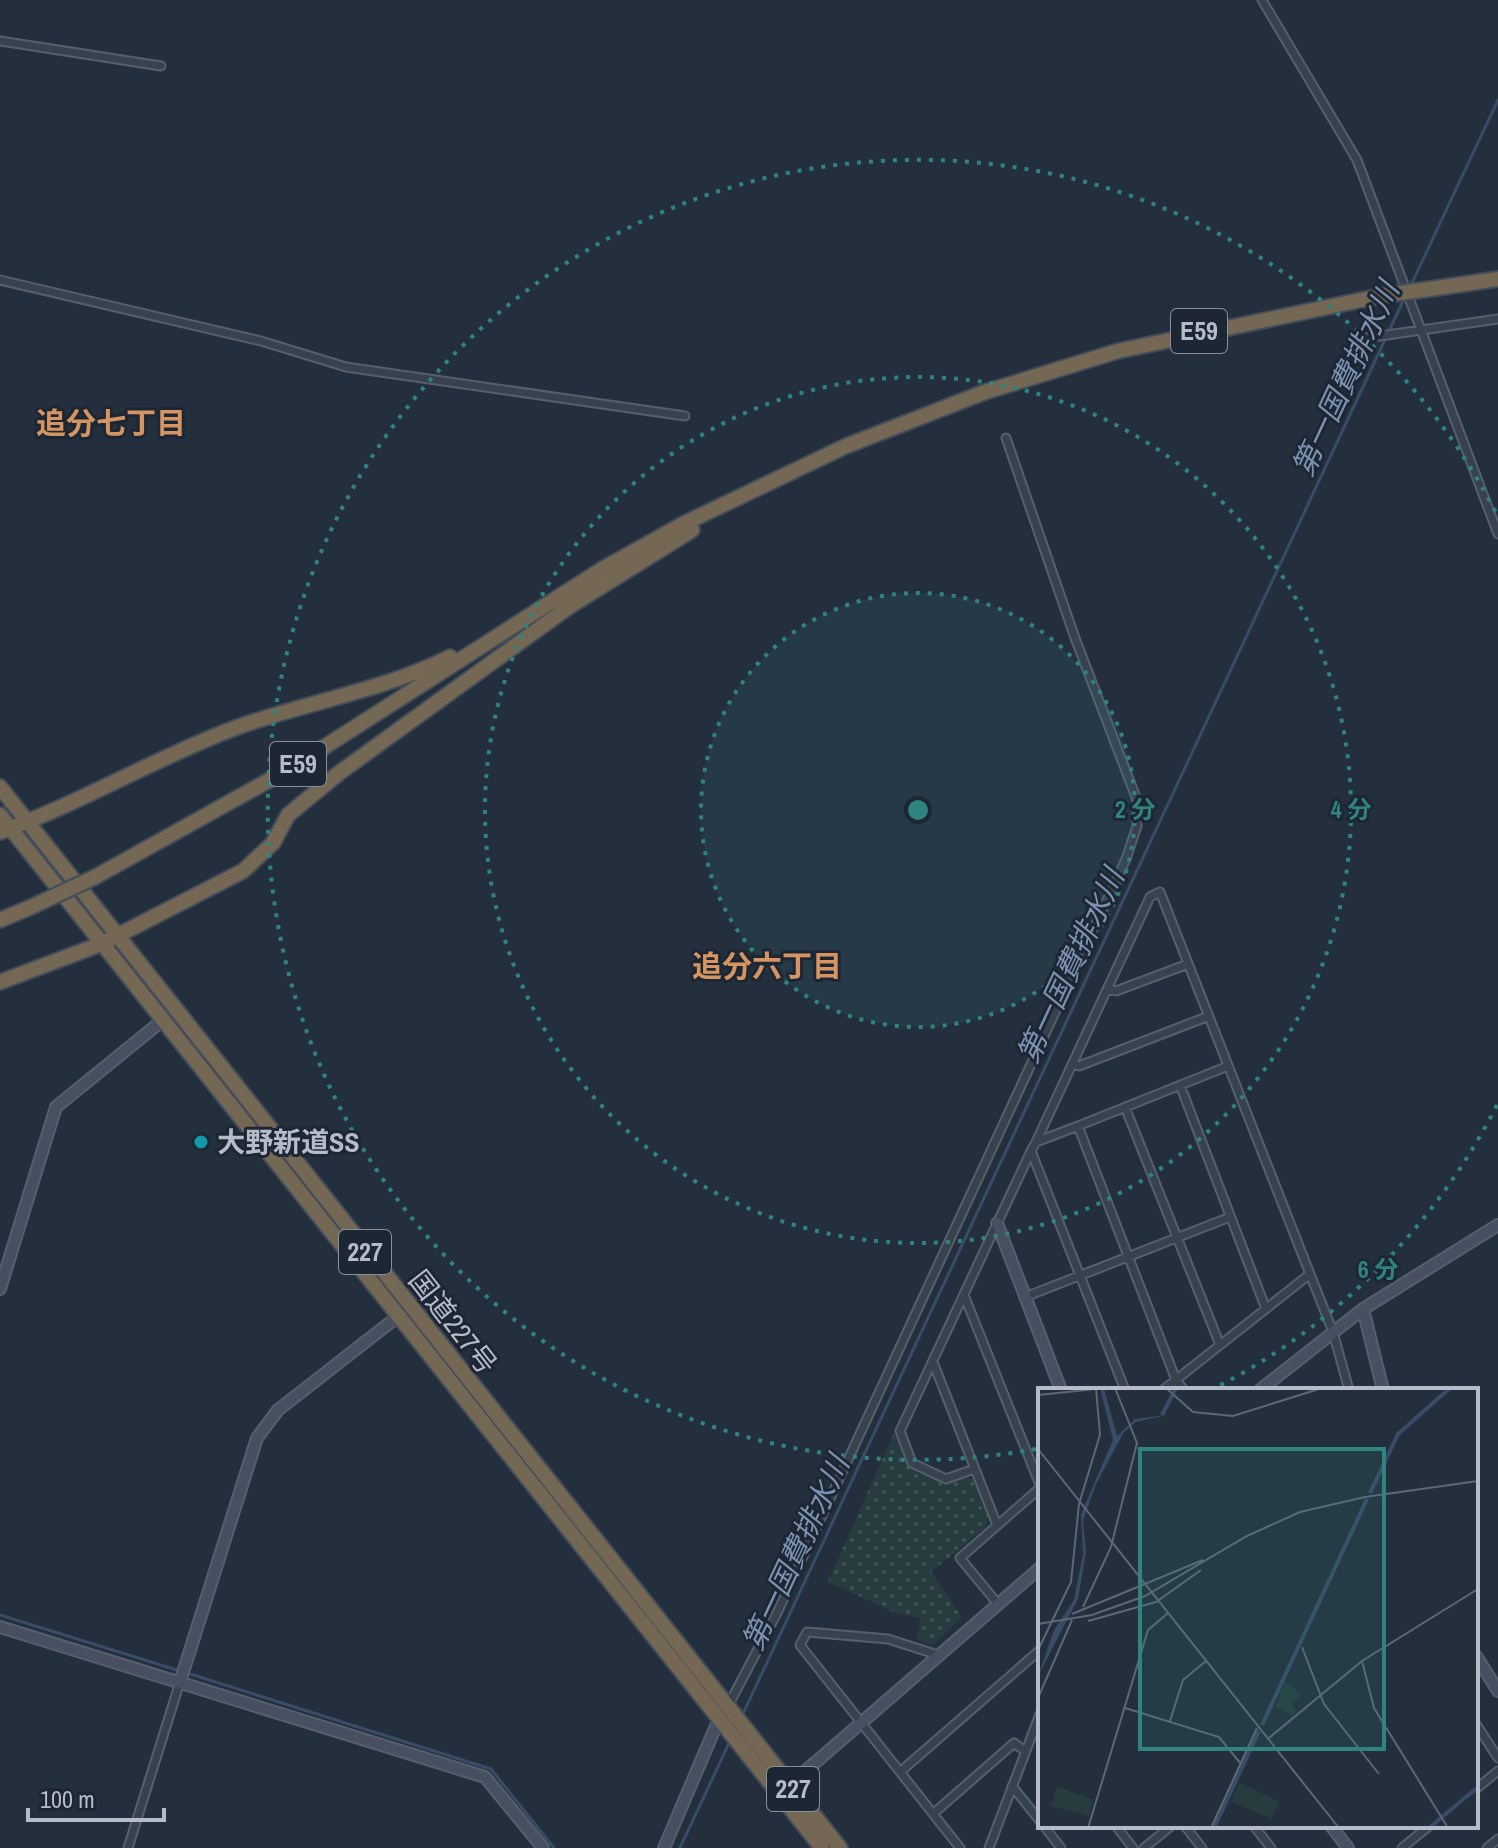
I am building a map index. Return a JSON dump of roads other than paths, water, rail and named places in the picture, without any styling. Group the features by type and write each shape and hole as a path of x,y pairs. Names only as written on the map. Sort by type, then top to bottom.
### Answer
{"highway":[{"name":"E59","path":"0,920 95,877 293,767 494,638 658,543 786,474 985,392 1118,351 1385,295 1498,279"},
{"path":"0,982 101,944 243,871 273,843 288,815 299,804 658,543"},
{"path":"5,830 181,749 239,726 389,682 494,638"},
{"name":"国道227号","path":"0,787 403,1312"},
{"name":"国道227号","path":"0,815 5,830 403,1312 727,1717 740,1745 840,1848"},
{"name":"国道227号","path":"727,1717 746,1730 822,1848"}],"street":[{"path":"1262,0 1357,160 1498,534"},
{"path":"0,41 161,66"},
{"path":"0,280 261,341 346,367 685,416"},
{"path":"1366,338 1498,319"},
{"path":"664,1848 777,1613 1126,859 1137,826 1137,800 1075,638 1006,438"},
{"path":"974,1469 946,1479 912,1463 900,1431 1150,897 1160,892 1333,1332 1348,1388"},
{"path":"1107,989 1116,991 1188,964"},
{"path":"0,1289 56,1107 174,1011"},
{"path":"1072,1064 1079,1066 1209,1016"},
{"path":"1036,1142 1228,1066"},
{"path":"1180,1085 1266,1309"},
{"path":"1125,1107 1220,1345"},
{"path":"1078,1126 1176,1380 1182,1388"},
{"path":"1031,1151 1124,1388"},
{"path":"1025,1297 1230,1217"},
{"path":"997,1223 1060,1388"},
{"path":"1263,1388 1363,1309 1498,1225"},
{"path":"1166,1388 1310,1274"},
{"path":"964,1295 1038,1482"},
{"path":"1363,1309 1383,1388"},
{"path":"128,1848 257,1438 278,1410 403,1312"},
{"path":"933,1362 997,1525"},
{"path":"998,1604 960,1558 1038,1489"},
{"path":"784,1790 1038,1570"},
{"path":"0,1627 182,1676 485,1777 543,1848"},
{"path":"938,1655 888,1639 807,1632 800,1645 960,1848"},
{"path":"900,1772 1038,1652"},
{"path":"1478,1659 1498,1691"},
{"path":"989,1848 1025,1751 1038,1727"},
{"path":"1478,1727 1498,1758"},
{"path":"934,1813 1014,1743 1025,1751"},
{"path":"1478,1787 1498,1771"},
{"path":"1012,1786 1038,1818"},
{"path":"1046,1828 1061,1848"},
{"path":"1118,1828 1133,1848"},
{"path":"1144,1848 1169,1828"},
{"path":"1187,1828 1202,1848"},
{"path":"1256,1828 1271,1848"},
{"path":"1336,1828 1348,1848"},
{"path":"1402,1848 1427,1828"},
{"path":"1487,1848 1498,1839"}],"waterway":[{"name":"第一国費排水川","path":"1411,285 1498,100"},
{"name":"第一国費排水川","path":"742,1716 1404,299"},
{"path":"0,1615 180,1671"},
{"path":"187,1673 491,1769 554,1848"},
{"name":"第一国費排水川","path":"680,1848 730,1741"}],"place":[{"name":"大野新道SS","path":"201,1142"}],"district":[{"name":"追分七丁目","path":"111,424"},
{"name":"追分六丁目","path":"767,967"}]}
